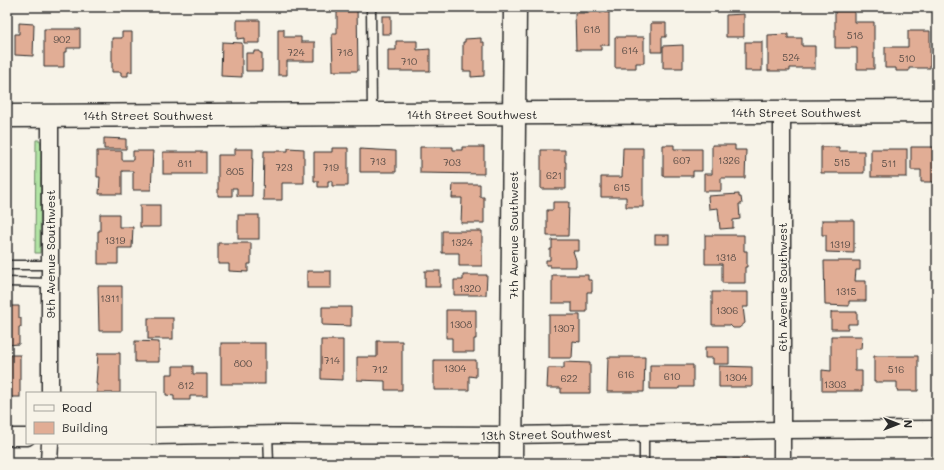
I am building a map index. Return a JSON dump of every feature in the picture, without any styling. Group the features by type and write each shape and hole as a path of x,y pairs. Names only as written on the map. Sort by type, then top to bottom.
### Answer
{"street":[{"name":"7th Avenue Southwest","path":"512,463 515,7"},
{"name":"14th Street Southwest","path":"7,116 937,111"},
{"name":"6th Avenue Southwest","path":"782,112 782,463"},
{"name":"9th Avenue Southwest","path":"50,116 50,392"},
{"name":"13th Street Southwest","path":"156,436 268,434 512,435 937,429"},
{"path":"7,437 26,437"},
{"path":"50,444 50,463"}],"lane":[{"path":"371,7 372,114"},
{"path":"9,265 50,265"},
{"path":"7,282 50,283"},
{"path":"644,432 644,463"},
{"path":"268,434 269,463"}],"green space":[{"path":"36,140 40,140 41,145 40,253 35,253"}],"building":[{"path":"337,7 357,7 358,71 333,71 332,34 337,34"},
{"path":"457,7 480,7 480,9 457,9"},
{"path":"589,10 600,10 600,13 609,12 609,45 601,45 601,50 576,50 575,13 589,13"},
{"path":"835,11 854,11 854,22 874,22 874,69 857,69 857,48 835,48"},
{"path":"744,14 744,37 726,37 726,15"},
{"path":"382,16 391,16 391,34 382,34"},
{"path":"237,20 260,20 260,43 244,43 244,38 237,39"},
{"path":"19,23 34,24 33,56 15,55 15,34 19,34"},
{"path":"651,23 666,23 666,37 662,37 662,52 651,52"},
{"path":"44,29 80,29 80,48 67,48 67,52 64,52 64,67 44,67"},
{"path":"278,29 284,29 284,37 301,37 301,42 315,42 315,61 287,61 287,75 278,75"},
{"path":"908,31 930,31 930,68 909,68 909,71 896,71 896,68 885,68 885,47 908,47"},
{"path":"122,32 132,32 132,72 128,72 128,76 121,76 121,72 112,72 112,38 122,38"},
{"path":"788,34 788,38 802,38 802,46 815,46 815,68 790,68 790,71 768,71 768,35"},
{"path":"615,37 644,37 644,63 636,63 636,68 615,68"},
{"path":"481,38 481,42 484,42 484,76 471,77 471,71 463,71 463,42 465,42 465,39"},
{"path":"396,41 417,41 417,50 430,49 430,71 388,71 388,50 396,50"},
{"path":"222,42 242,43 242,77 221,76"},
{"path":"745,42 762,42 762,71 745,71"},
{"path":"683,45 683,68 663,68 663,46"},
{"path":"254,51 260,51 260,53 262,53 262,71 246,71 246,53 254,53"},
{"path":"104,138 126,139 126,149 104,149"},
{"path":"663,145 674,145 674,149 702,149 702,171 693,171 693,176 663,176"},
{"path":"712,145 735,145 735,150 746,150 745,178 721,178 721,191 704,191 704,174 712,174"},
{"path":"420,147 453,147 453,150 462,150 462,147 484,147 484,174 420,173"},
{"path":"821,147 839,147 839,151 864,151 864,173 821,173"},
{"path":"911,147 937,147 937,182 921,182 921,170 911,170"},
{"path":"288,148 304,149 304,183 282,183 282,200 263,200 264,151 288,151"},
{"path":"332,148 348,148 348,186 332,186 332,181 328,181 328,187 318,187 318,181 314,181 314,152 332,152"},
{"path":"623,148 643,148 643,207 626,207 626,197 601,197 601,177 622,177"},
{"path":"235,149 253,149 252,196 237,196 237,188 232,188 232,196 218,196 218,155 235,155"},
{"path":"360,149 396,151 396,172 360,172"},
{"path":"871,149 907,149 907,177 871,177"},
{"path":"541,150 565,150 566,189 541,189"},
{"path":"97,151 122,151 122,160 133,160 133,151 153,151 151,190 133,190 133,171 122,171 122,194 99,194 100,177 97,177"},
{"path":"163,152 206,152 206,174 163,174"},
{"path":"453,184 480,184 480,197 484,197 484,223 461,223 462,198 452,198"},
{"path":"739,194 742,204 739,204 740,219 733,220 733,228 720,229 718,208 709,209 708,196"},
{"path":"553,202 569,202 568,236 547,236 547,210 553,210"},
{"path":"140,205 160,205 160,227 140,227"},
{"path":"100,214 119,214 119,227 133,227 132,248 118,248 118,264 98,264 98,231 100,231"},
{"path":"238,215 259,215 259,239 238,239"},
{"path":"822,220 854,220 854,253 826,252 826,235 822,235"},
{"path":"442,231 482,231 482,266 459,266 459,253 442,253"},
{"path":"655,235 669,235 669,244 655,244"},
{"path":"705,235 744,235 744,251 747,251 745,283 722,283 722,264 705,264"},
{"path":"552,240 579,240 579,251 573,251 576,260 576,267 550,267 550,265 546,265 546,260 550,260"},
{"path":"218,243 251,243 251,264 248,264 248,272 229,271 229,264 218,264"},
{"path":"824,261 860,261 860,270 856,270 855,281 866,281 866,301 849,301 849,306 825,305"},
{"path":"307,271 331,271 331,288 307,288"},
{"path":"425,271 440,271 440,287 425,287"},
{"path":"463,275 487,275 486,295 454,295 454,280 463,280"},
{"path":"552,275 588,275 588,280 592,280 592,292 587,292 587,312 572,312 572,303 552,303"},
{"path":"98,286 122,286 122,331 99,331"},
{"path":"712,292 748,292 748,307 743,307 745,323 739,328 733,328 730,325 712,325"},
{"path":"7,306 19,306 21,327 19,327 19,344 7,345"},
{"path":"322,307 351,307 351,326 322,325"},
{"path":"446,310 476,310 476,339 474,339 474,352 452,352 452,338 446,338"},
{"path":"831,312 857,312 857,324 848,324 848,329 831,329"},
{"path":"549,315 580,315 580,342 573,341 572,358 549,358"},
{"path":"148,318 173,318 173,339 148,339"},
{"path":"831,336 862,336 861,349 855,349 855,371 862,371 862,391 822,391 822,370 831,371"},
{"path":"321,340 343,340 343,380 321,379"},
{"path":"135,341 159,342 159,362 135,362"},
{"path":"377,341 402,341 402,390 385,390 385,381 357,380 357,357 377,357"},
{"path":"221,343 265,343 265,384 221,384"},
{"path":"705,347 729,347 729,364 713,364 713,358 705,358"},
{"path":"98,353 120,353 120,392 97,392 96,384"},
{"path":"7,355 20,355 20,397 7,397"},
{"path":"874,356 918,356 918,391 897,391 897,382 874,382"},
{"path":"608,357 645,357 644,392 607,392"},
{"path":"434,360 476,360 476,377 469,376 469,390 434,390"},
{"path":"564,362 590,363 590,393 561,393 561,388 547,388 548,368 564,368"},
{"path":"650,365 693,365 693,387 679,387 679,389 650,389"},
{"path":"173,366 193,366 193,374 207,374 207,396 190,396 190,400 174,400 174,396 166,395 166,374 173,374"},
{"path":"719,366 752,367 752,387 719,387"},
{"path":"708,458 726,458 726,463 708,463"},
{"path":"733,459 749,459 749,463 733,463"},
{"path":"825,461 845,461 845,463 825,463"},
{"path":"861,461 877,461 877,463 861,463"}]}
